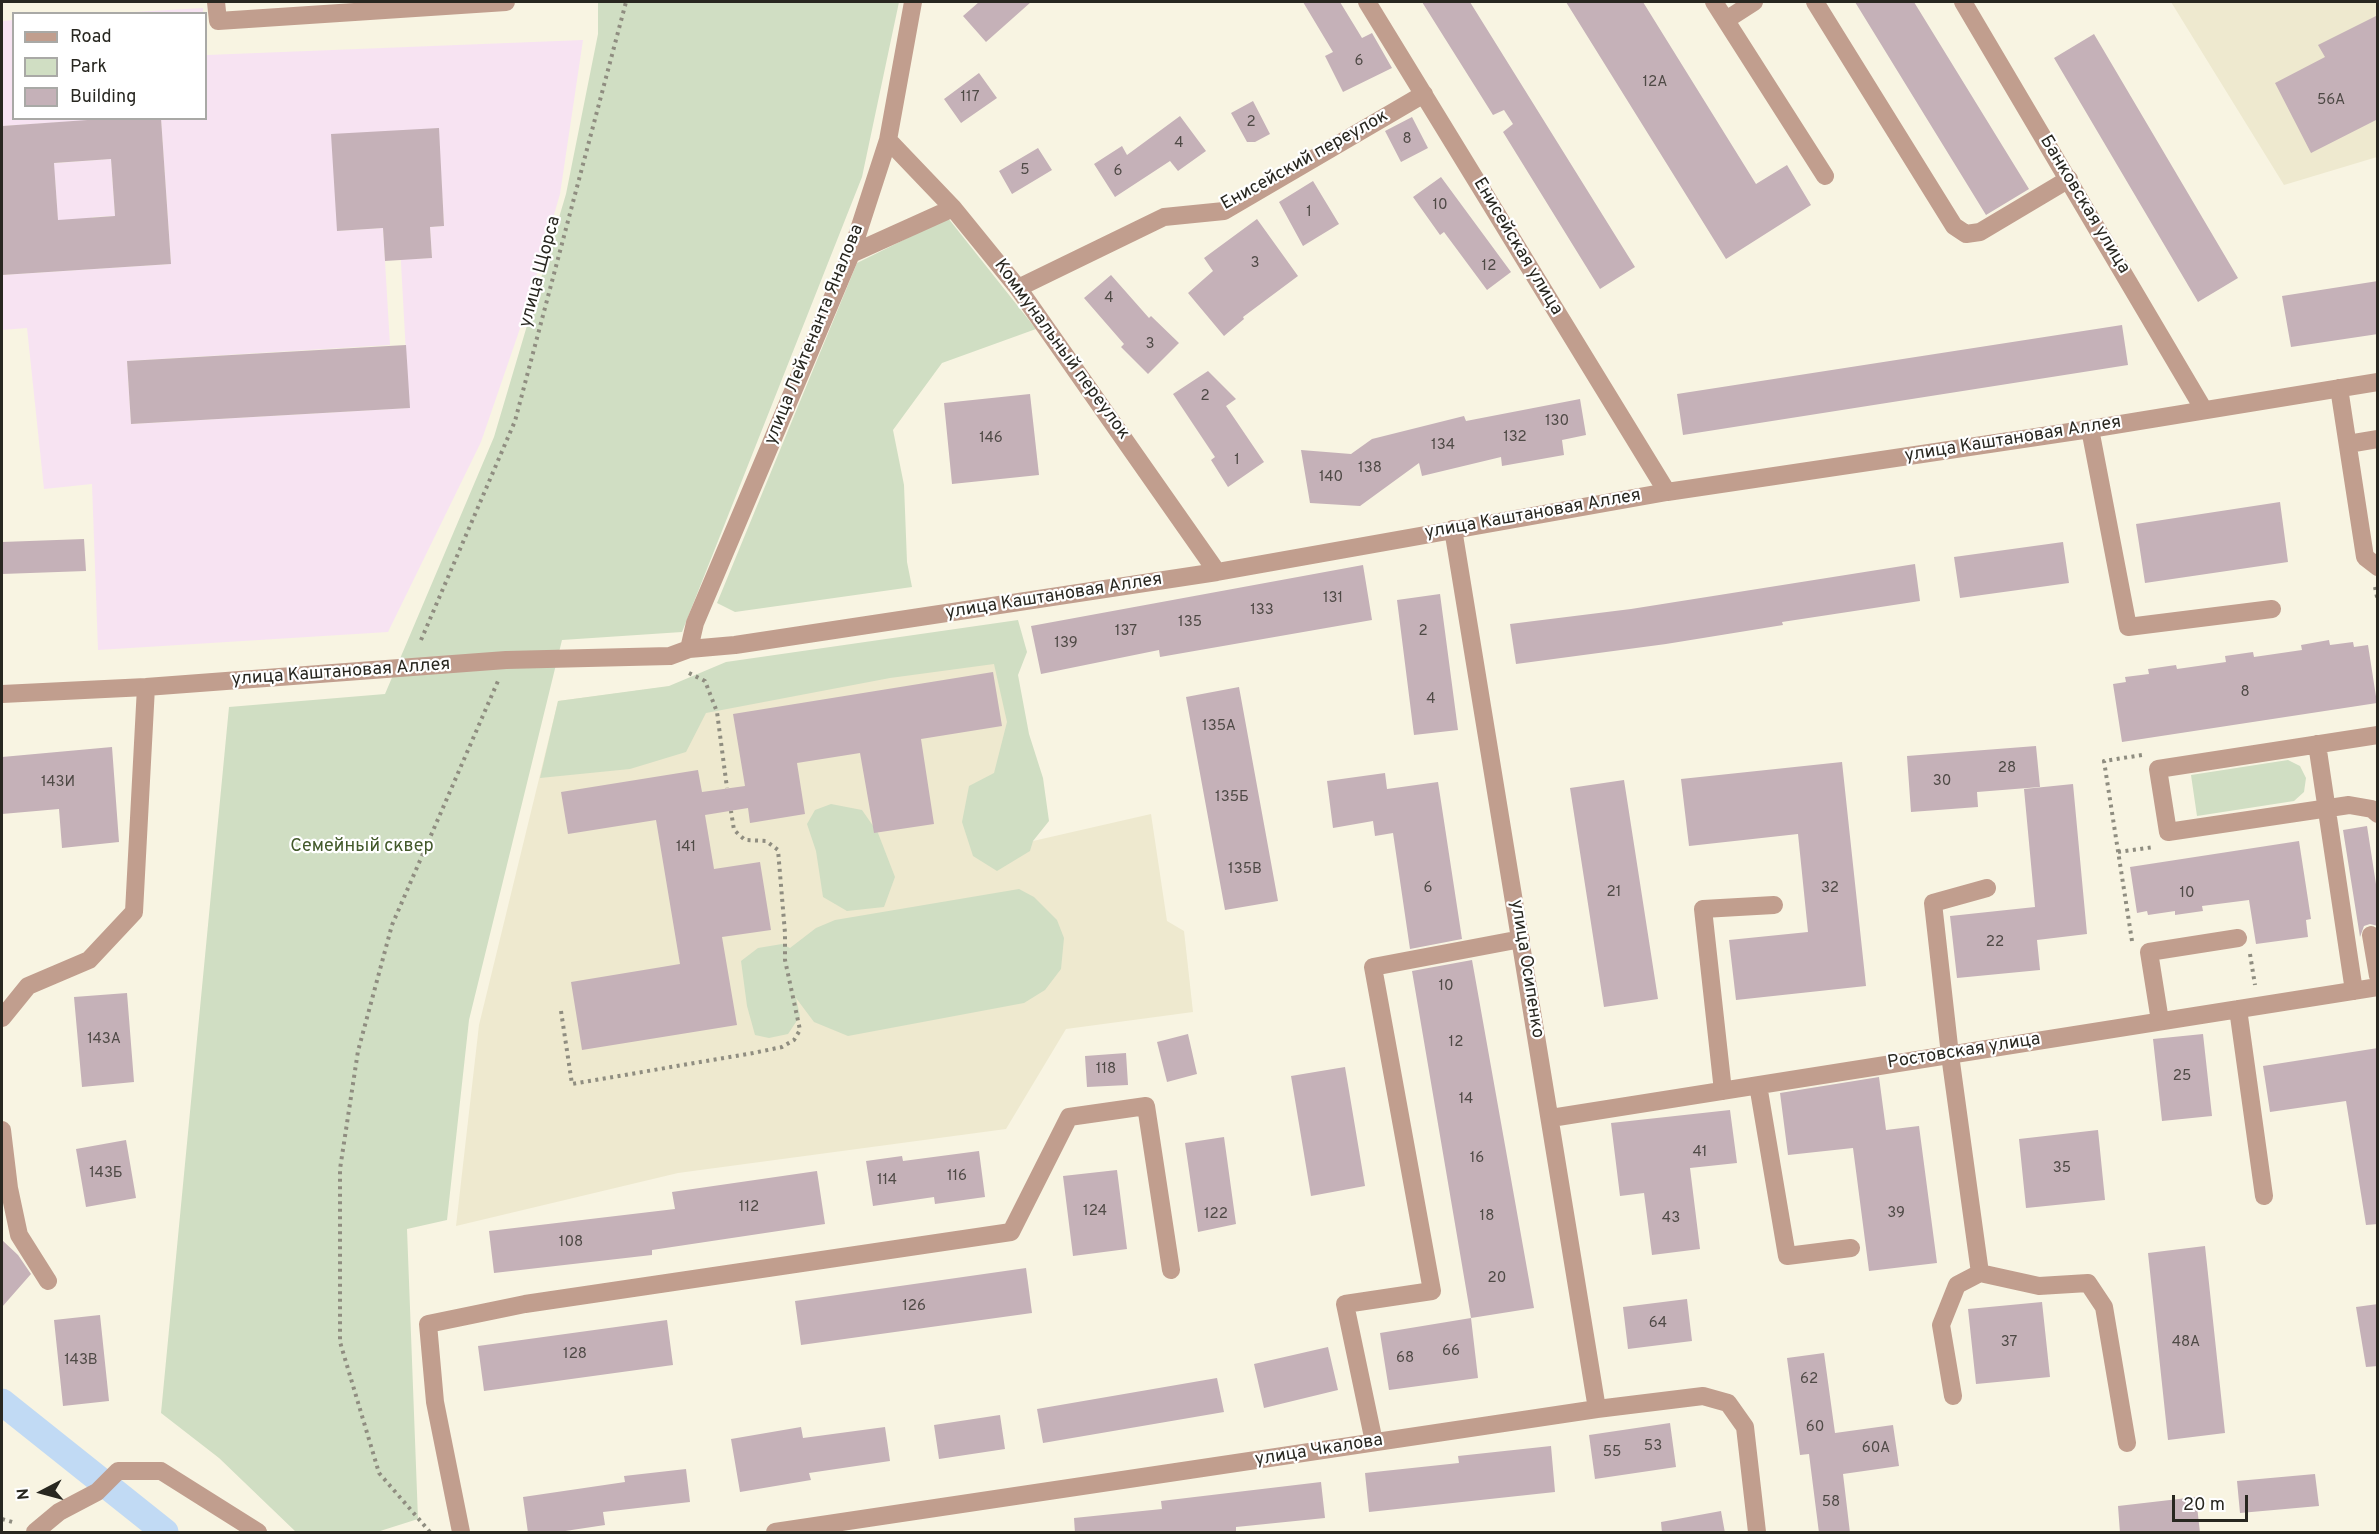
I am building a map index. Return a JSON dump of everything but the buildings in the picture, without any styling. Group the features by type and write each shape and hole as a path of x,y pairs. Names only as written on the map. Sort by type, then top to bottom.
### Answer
{"street":[{"path":"216,2 218,21 506,4 506,2"},
{"name":"улица Лейтенанта Яналова","path":"684,657 695,623 851,254 888,140 913,2"},
{"name":"Енисейская улица","path":"1367,2 1667,492"},
{"path":"1714,2 1825,176"},
{"path":"1726,20 1754,2"},
{"path":"1815,2 1954,226 1966,234 1980,232 2069,179"},
{"name":"Банковская улица","path":"1963,2 2204,410"},
{"name":"Енисейский переулок","path":"1018,288 1164,217 1224,211 1424,94"},
{"name":"Коммунальный переулок","path":"888,140 953,208 1018,288 1209,556 1217,572"},
{"path":"851,254 953,208"},
{"name":"улица Каштановая Аллея","path":"2,694 146,687 506,660 684,657 735,645 1217,572 1667,492 2090,429 2378,382"},
{"path":"2339,388 2365,557 2378,567"},
{"path":"2090,429 2128,627 2272,609"},
{"path":"2348,444 2378,440"},
{"name":"улица Осипенко","path":"1453,529 1597,1409"},
{"path":"2,1018 28,986 88,960 134,912 146,687"},
{"path":"2378,735 2158,769 2168,832 2349,805 2372,809 2378,814"},
{"path":"2317,744 2354,991"},
{"path":"1980,1273 1950,1055 1933,903 1987,888"},
{"path":"1723,1091 1703,909 1774,905"},
{"path":"2371,935 2378,976"},
{"path":"2160,1022 2149,952 2238,938"},
{"path":"1374,1442 1345,1304 1432,1292 1372,967 1521,939"},
{"name":"Ростовская улица","path":"1551,1118 2378,987"},
{"path":"2238,1009 2264,1196"},
{"path":"1758,1085 1787,1256 1851,1248"},
{"path":"461,1533 435,1402 428,1324 525,1304 1011,1232 1069,1117 1146,1106 1172,1270"},
{"path":"2,1130 9,1188 19,1235 48,1281"},
{"path":"1953,1396 1941,1325 1957,1285 1980,1273 2039,1286 2088,1283 2104,1307 2127,1443"},
{"name":"улица Чкалова","path":"775,1533 1597,1409 1703,1396 1728,1402 1745,1427 1757,1533"},
{"path":"35,1533 60,1512 97,1492 118,1471 161,1471 258,1533"}],"path":[{"name":"улица Щорса","path":"421,640 515,421 626,2"},
{"path":"684,657 705,681 717,712 727,788"},
{"path":"430,1533 379,1473 340,1342 340,1169 358,1051 392,926 506,660"},
{"path":"561,1011 572,1084 753,1053 782,1047 794,1041 800,1030 785,960 778,850 766,842 745,840 734,830 731,811"},
{"path":"2118,852 2159,846"}],"shaded area":[{"path":"2171,2 2377,2 2377,157 2284,185"},
{"path":"203,8 203,12 134,12"},
{"path":"12,20 12,120 100,120 2,126 2,21"},
{"path":"583,40 560,194 526,311 481,442 388,632 98,650 92,484 44,489 27,328 2,330 2,275 171,264 161,120 207,120 207,55","holes":["438,128 444,226 430,227 432,258 413,259 411,227 399,227 409,408 131,424 127,361 390,345 383,228 337,231"]},
{"path":"111,159 115,216 92,217 92,224 58,226 55,177 2,180 2,167"},
{"path":"998,643 1033,841 1151,814 1167,921 1184,931 1193,1012 1066,1029 1006,1129 678,1173 456,1226 479,1025 558,701"}],"green space":[{"name":"Семейный сквер","path":"598,2 899,2 862,177 682,632 562,640 469,1020 447,1220 407,1229 418,1519 377,1532 296,1532 219,1458 161,1413 229,707 385,694 494,437 566,194 598,34"},
{"path":"948,218 1036,329 942,363 893,430 904,485 907,562 912,587 735,612 717,603 857,263"},
{"path":"1018,620 1027,652 1018,675 1029,734 1043,778 1049,821 1033,841 1030,851 997,871 973,856 962,822 969,786 994,773 1007,722 994,664 890,678 706,713 686,752 630,769 540,778 558,701 669,686 726,662"},
{"path":"2288,760 2300,766 2306,778 2304,792 2294,801 2197,816 2191,775"},
{"path":"831,804 862,810 878,833 895,877 884,907 847,911 823,897 816,851 807,824 815,810"},
{"path":"1019,889 1034,897 1057,920 1064,938 1061,969 1045,990 1024,1003 848,1036 814,1022 796,998 800,1016 788,1034 769,1038 755,1035 747,1006 741,961 758,948 782,944 790,948 816,928 835,920"}],"waterway":[{"path":"2,1402 165,1532"}]}
